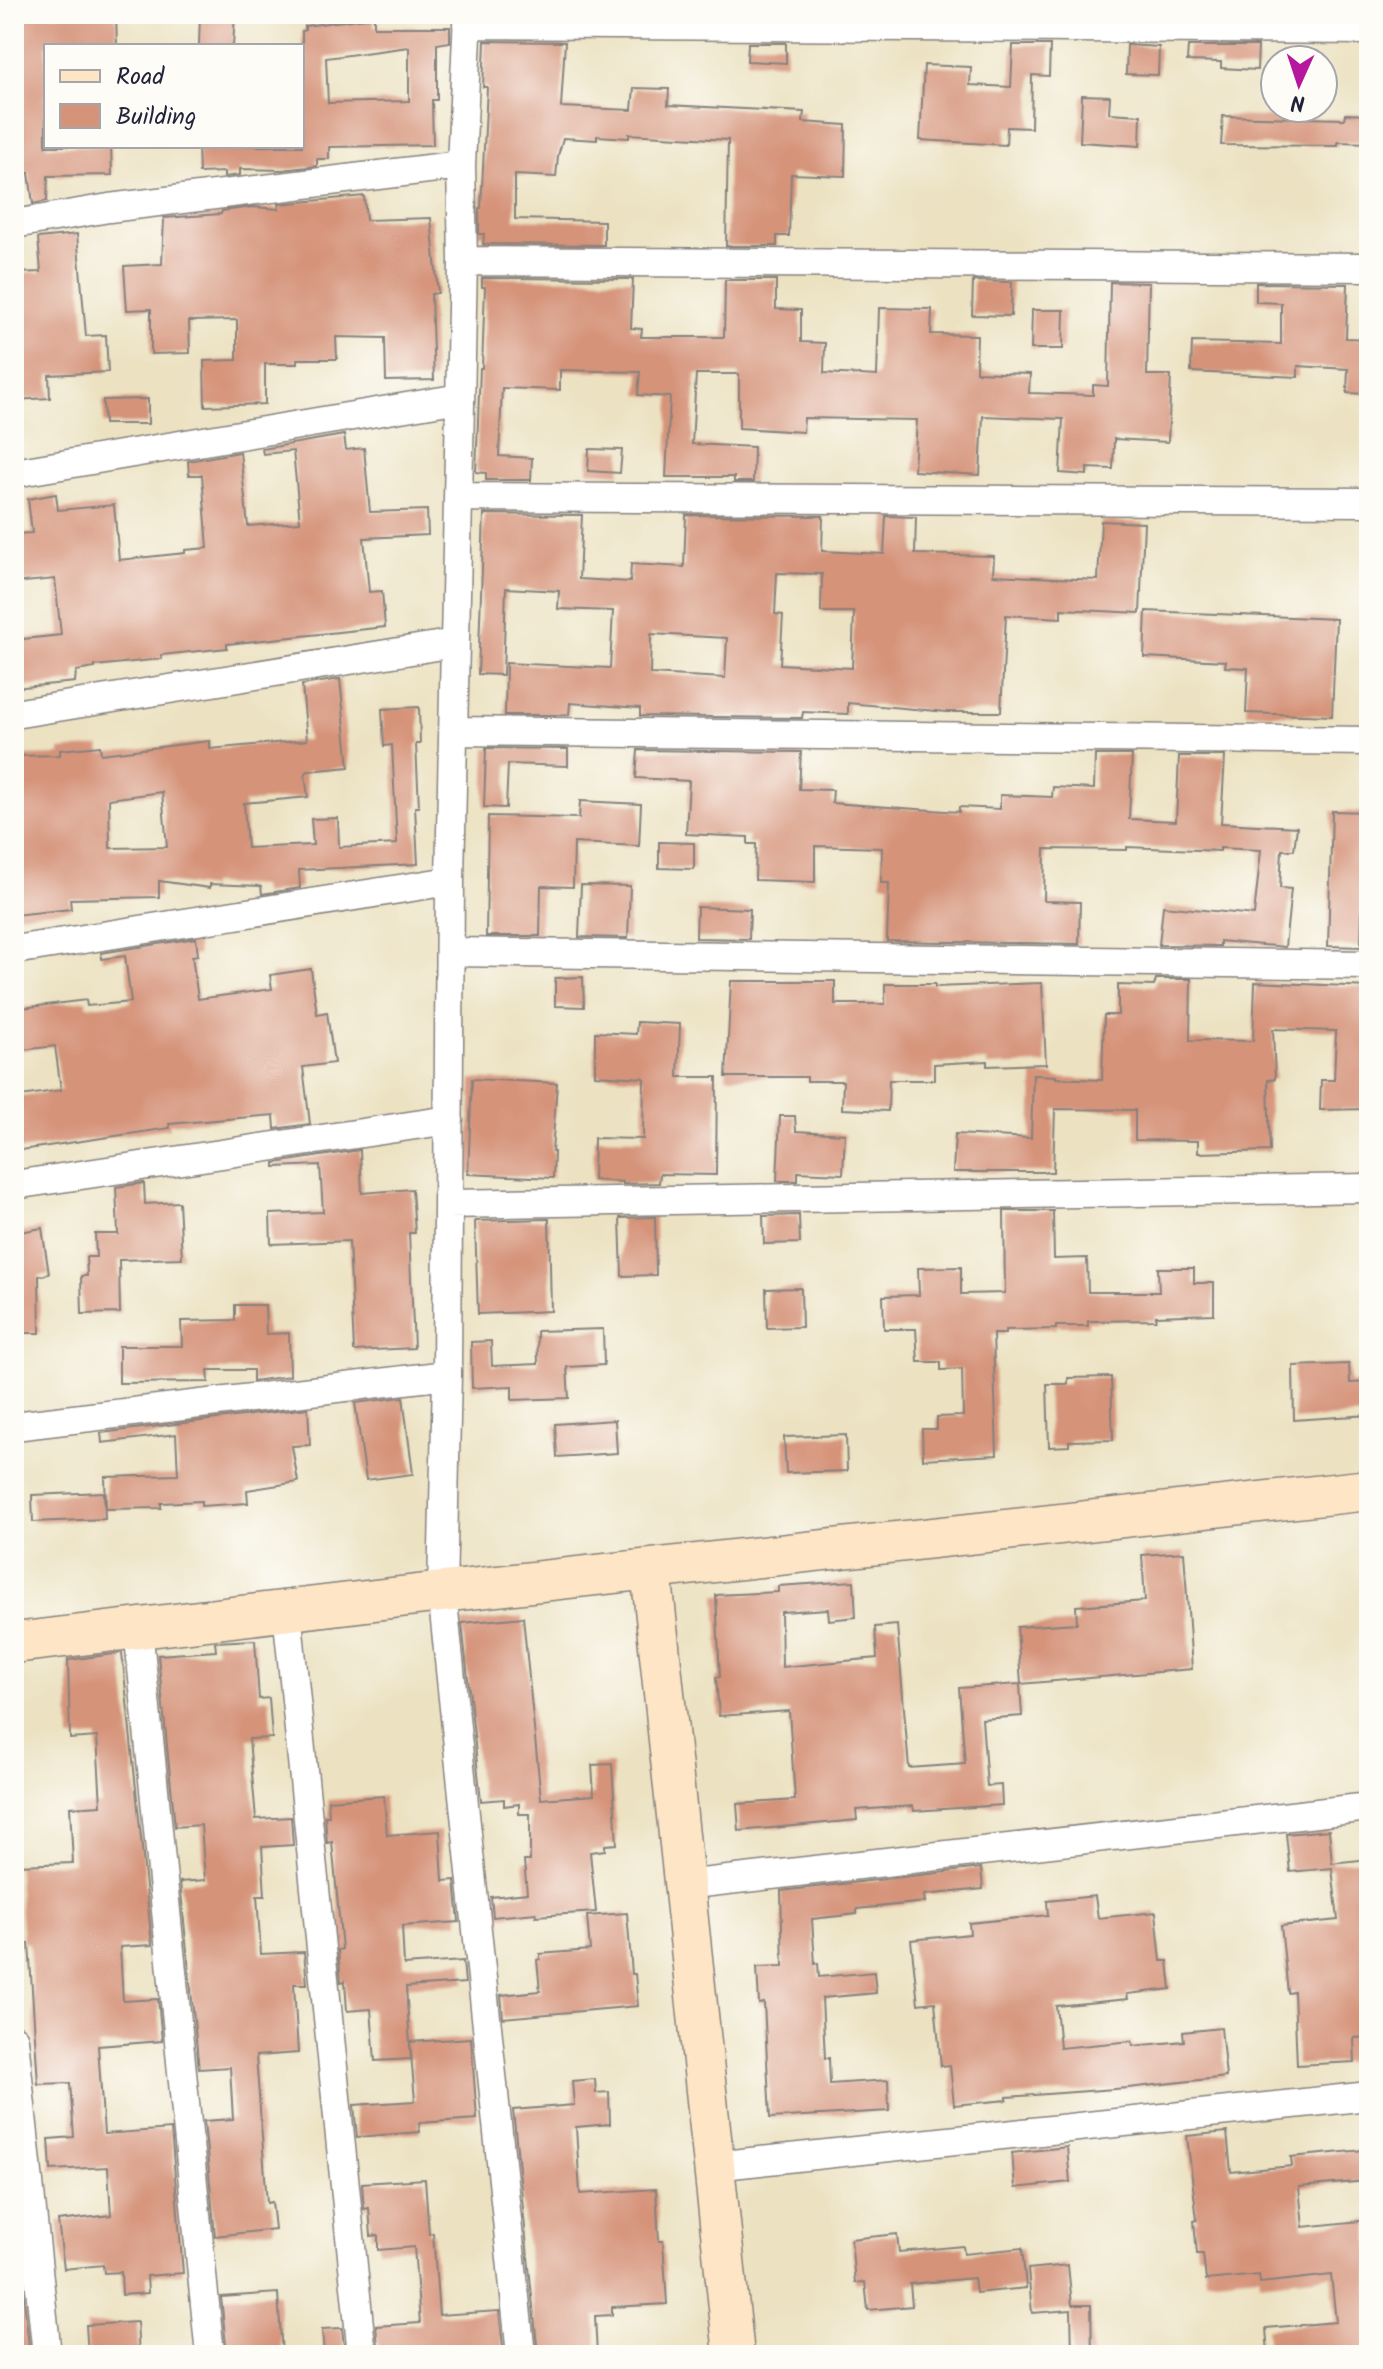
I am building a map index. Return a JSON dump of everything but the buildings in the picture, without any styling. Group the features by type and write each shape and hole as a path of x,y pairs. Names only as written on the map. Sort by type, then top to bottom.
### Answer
{"street":[{"path":"521,2355 442,1592 447,1375 450,881 463,261 461,165 468,19 1369,30"},
{"path":"14,224 109,208 461,165"},
{"path":"463,261 1369,267"},
{"path":"14,473 460,398"},
{"path":"458,497 1369,502"},
{"path":"14,714 455,643"},
{"path":"453,731 1369,741"},
{"path":"14,950 450,881"},
{"path":"451,952 1369,965"},
{"path":"14,1185 449,1120"},
{"path":"448,1204 1369,1188"},
{"path":"14,1426 447,1375"},
{"path":"14,1643 442,1592 1369,1490"},
{"path":"651,1570 734,2355"},
{"path":"287,1611 362,2355"},
{"path":"138,1628 210,2355"},
{"path":"684,1885 1369,1807"},
{"path":"14,2039 47,2355"},
{"path":"713,2166 1369,2096"}]}
